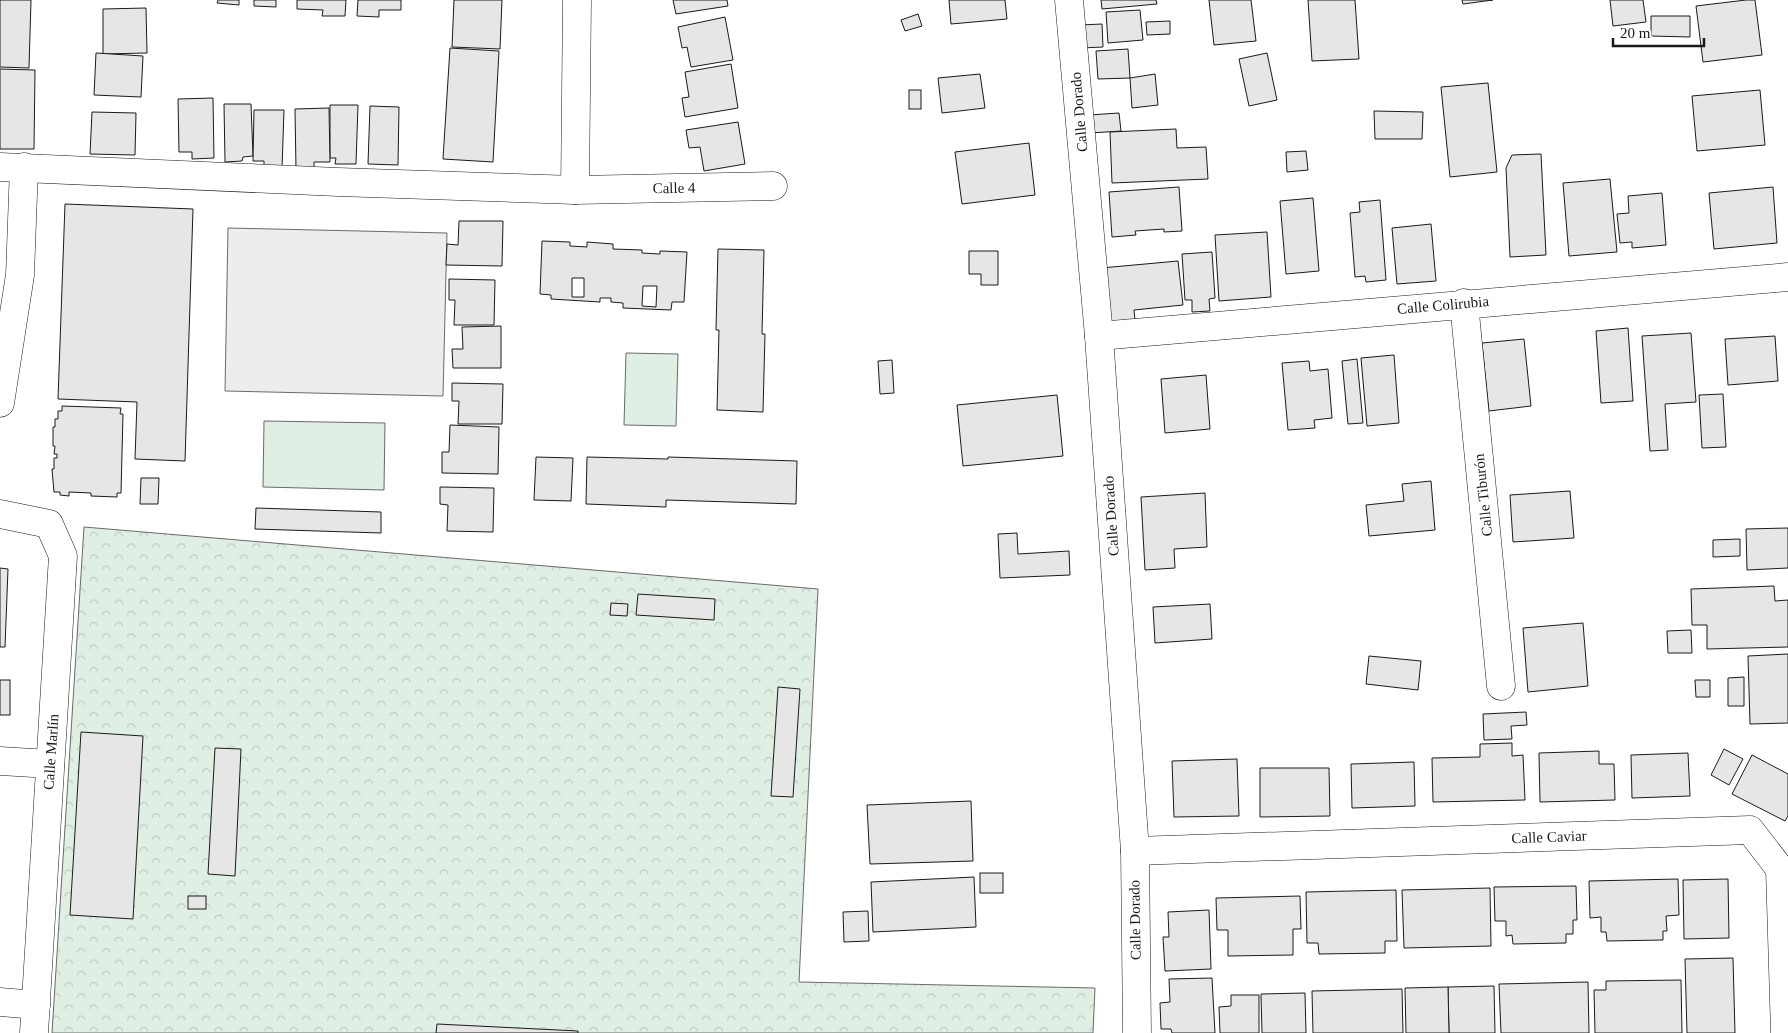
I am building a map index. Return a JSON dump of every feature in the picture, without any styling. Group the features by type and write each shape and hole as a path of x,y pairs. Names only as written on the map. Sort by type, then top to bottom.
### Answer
{"street":[{"path":"575,190 577,0"},
{"name":"Calle Dorado","path":"1069,0 1099,336 1135,851 1136,1033"},
{"path":"0,403 20,275 12,167"},
{"name":"Calle 4","path":"12,167 338,182 575,190 773,186"},
{"name":"Calle Colirubia","path":"1099,336 1788,277"},
{"name":"Calle Tiburón","path":"1464,304 1501,686"},
{"name":"Calle Marlín","path":"0,514 49,524 64,556 34,1033"},
{"path":"0,761 50,764"},
{"name":"Calle Caviar","path":"1135,851 1750,830 1780,868 1786,1033"},
{"path":"0,1002 36,1004"}],"green space":[{"path":"626,353 678,354 676,426 624,425"},
{"path":"264,421 385,423 384,490 263,487"},
{"path":"84,527 818,589 799,982 1095,988 1093,1033 52,1033"}],"shaded area":[{"path":"228,228 447,233 443,396 225,391"}],"building":[{"path":"0,0 31,0 29,68 0,67"},
{"path":"218,0 239,0 239,5 217,3"},
{"path":"254,0 276,0 276,7 254,6"},
{"path":"297,0 346,0 345,16 322,16 323,10 297,9"},
{"path":"358,0 401,0 401,10 379,10 379,17 357,16"},
{"path":"454,0 502,0 500,49 452,47"},
{"path":"673,0 727,0 728,6 676,14"},
{"path":"949,0 1005,0 1007,19 951,24"},
{"path":"1101,0 1156,0 1157,4 1102,9"},
{"path":"1209,0 1251,0 1256,41 1214,45"},
{"path":"1308,0 1355,0 1359,59 1312,61"},
{"path":"1462,0 1493,0 1463,4"},
{"path":"1610,0 1643,0 1646,22 1613,26"},
{"path":"1755,0 1762,55 1703,62 1696,6"},
{"path":"146,8 147,53 103,54 103,9"},
{"path":"1140,10 1143,40 1108,43 1106,12"},
{"path":"918,14 922,26 905,31 901,20"},
{"path":"1651,16 1690,16 1690,37 1651,36"},
{"path":"725,17 733,60 691,67 687,47 682,48 678,27"},
{"path":"1170,21 1170,34 1147,35 1146,22"},
{"path":"1102,24 1103,47 1081,48 1080,25"},
{"path":"450,48 499,51 493,162 443,159"},
{"path":"1128,49 1130,78 1098,79 1096,51"},
{"path":"96,53 143,56 141,97 94,95"},
{"path":"1267,53 1277,100 1249,106 1239,59"},
{"path":"731,64 738,108 685,117 682,98 689,97 685,72"},
{"path":"0,69 35,70 34,149 0,149"},
{"path":"980,74 985,108 942,113 938,78"},
{"path":"1155,74 1158,105 1132,108 1130,78"},
{"path":"1488,83 1497,172 1450,177 1441,87"},
{"path":"909,90 921,90 921,109 909,109"},
{"path":"1760,90 1765,145 1697,151 1692,96"},
{"path":"213,98 214,158 192,159 192,152 179,152 178,99"},
{"path":"224,104 251,104 253,156 243,157 242,161 225,162"},
{"path":"330,105 358,105 356,164 335,164 336,158 330,158"},
{"path":"370,106 399,107 398,165 368,164"},
{"path":"329,108 330,162 314,162 314,169 296,170 295,109"},
{"path":"254,110 284,110 282,169 264,168 264,161 253,161"},
{"path":"1374,111 1423,112 1422,139 1375,139"},
{"path":"92,112 136,113 135,155 90,154"},
{"path":"1119,113 1121,131 1090,133 1089,115"},
{"path":"738,122 745,164 704,171 700,147 689,148 686,130"},
{"path":"1176,129 1177,148 1206,147 1208,179 1112,183 1110,132"},
{"path":"1029,143 1035,195 962,204 955,152"},
{"path":"1306,151 1308,170 1287,172 1286,152"},
{"path":"1541,154 1546,255 1510,257 1506,168 1512,155"},
{"path":"1610,179 1617,252 1569,256 1563,183"},
{"path":"1179,187 1182,231 1164,232 1164,229 1135,231 1136,235 1112,237 1109,192"},
{"path":"1773,187 1777,243 1714,249 1709,193"},
{"path":"1662,193 1666,245 1632,248 1632,242 1620,243 1617,214 1629,213 1628,196"},
{"path":"1313,198 1319,271 1286,274 1280,201"},
{"path":"1380,200 1386,280 1366,282 1365,276 1355,277 1350,213 1360,212 1359,202"},
{"path":"65,204 193,209 185,461 135,459 137,402 58,399"},
{"path":"459,221 503,221 502,266 446,265 447,244 458,245"},
{"path":"1431,224 1436,281 1397,284 1392,228"},
{"path":"1267,232 1271,297 1219,301 1215,235"},
{"path":"542,241 570,242 570,246 587,247 587,242 613,244 613,249 642,250 642,253 660,254 660,251 687,252 684,302 672,302 671,310 623,308 623,303 611,302 611,298 600,298 600,302 551,299 551,295 540,294","holes":["572,278 584,278 584,297 572,297","643,286 657,286 656,307 642,306"]},
{"path":"718,249 764,250 762,334 765,334 763,412 717,410 719,330 716,330"},
{"path":"969,251 998,251 998,285 981,285 981,274 969,274"},
{"path":"1212,252 1215,298 1209,299 1210,311 1192,312 1192,300 1185,300 1182,254"},
{"path":"1178,261 1183,305 1134,310 1135,320 1106,323 1101,268"},
{"path":"449,279 495,280 494,325 454,325 455,300 449,300"},
{"path":"501,326 501,368 453,368 452,349 463,349 462,327"},
{"path":"1628,328 1633,401 1601,403 1596,331"},
{"path":"1691,333 1696,402 1665,404 1668,450 1650,451 1642,336"},
{"path":"1775,336 1778,381 1728,385 1725,339"},
{"path":"1524,339 1531,406 1489,411 1482,343"},
{"path":"1394,355 1399,423 1367,426 1361,358"},
{"path":"1357,359 1363,423 1348,424 1342,361"},
{"path":"892,360 894,393 880,394 878,361"},
{"path":"1309,361 1310,371 1328,369 1332,418 1314,420 1315,428 1288,430 1282,363"},
{"path":"1206,375 1210,429 1165,433 1161,379"},
{"path":"452,383 503,384 502,424 458,424 459,401 452,401"},
{"path":"1723,394 1726,447 1702,448 1699,395"},
{"path":"1057,395 1063,456 963,466 957,405"},
{"path":"62,406 121,408 120,414 123,414 121,493 117,493 117,497 91,496 91,493 69,492 69,496 60,495 60,492 54,492 52,469 54,469 54,458 57,458 57,454 54,454 53,427 55,427 55,419 58,419 58,411 62,411"},
{"path":"450,425 499,427 498,474 442,473 442,452 449,452"},
{"path":"536,457 573,458 571,501 534,500"},
{"path":"587,457 668,459 668,457 797,461 796,504 666,500 666,507 586,504"},
{"path":"141,478 159,478 158,504 140,504"},
{"path":"1431,481 1435,530 1369,536 1366,505 1404,501 1402,484"},
{"path":"440,487 494,488 493,532 447,531 448,505 440,504"},
{"path":"1570,491 1574,538 1513,542 1510,495"},
{"path":"1205,493 1207,547 1174,549 1175,568 1145,570 1141,497"},
{"path":"256,508 381,512 381,533 255,529"},
{"path":"1788,528 1788,568 1747,570 1746,529"},
{"path":"1017,533 1018,554 1069,551 1070,575 1000,578 998,534"},
{"path":"1740,539 1740,556 1713,557 1713,540"},
{"path":"0,568 8,569 5,647 0,647"},
{"path":"1774,586 1775,601 1788,600 1788,647 1707,649 1707,625 1692,625 1691,589"},
{"path":"638,594 715,599 714,620 636,615"},
{"path":"611,603 628,604 627,616 610,615"},
{"path":"1210,604 1212,639 1155,643 1153,607"},
{"path":"1583,623 1588,686 1528,692 1523,628"},
{"path":"1691,630 1692,653 1668,653 1667,631"},
{"path":"1788,654 1788,723 1750,724 1748,656"},
{"path":"1369,656 1421,661 1418,690 1366,684"},
{"path":"1744,677 1744,706 1728,706 1728,678"},
{"path":"0,680 10,680 10,715 0,715"},
{"path":"1695,680 1710,680 1710,697 1696,697"},
{"path":"778,687 800,689 793,797 771,796"},
{"path":"1526,712 1527,725 1511,726 1512,739 1484,740 1483,714"},
{"path":"81,732 143,736 133,919 70,915"},
{"path":"1512,743 1512,756 1523,755 1525,800 1433,802 1432,758 1480,757 1480,744"},
{"path":"215,748 241,749 235,876 208,874"},
{"path":"1724,749 1743,759 1729,785 1711,775"},
{"path":"1599,751 1599,764 1614,764 1615,800 1540,802 1539,753"},
{"path":"1688,753 1690,796 1632,798 1631,755"},
{"path":"1752,755 1788,774 1788,816 1785,821 1732,794"},
{"path":"1237,759 1239,816 1174,817 1172,761"},
{"path":"1414,762 1415,806 1352,808 1351,764"},
{"path":"1260,768 1329,768 1330,816 1260,817"},
{"path":"971,801 973,861 870,864 867,805"},
{"path":"980,873 1003,873 1003,893 980,893"},
{"path":"974,877 976,927 873,932 871,882"},
{"path":"1678,879 1679,915 1666,916 1667,931 1663,931 1663,940 1607,941 1606,932 1601,932 1601,917 1590,918 1589,881"},
{"path":"1728,879 1729,938 1684,939 1683,880"},
{"path":"1576,886 1577,920 1573,920 1573,934 1566,934 1566,943 1513,944 1512,935 1506,936 1506,921 1495,921 1494,887"},
{"path":"1490,888 1491,946 1404,948 1402,890"},
{"path":"1396,890 1397,941 1385,941 1385,953 1319,954 1318,943 1307,943 1306,892"},
{"path":"188,896 206,896 206,909 188,909"},
{"path":"1300,896 1301,929 1293,929 1293,955 1228,956 1228,930 1217,930 1216,898"},
{"path":"1209,910 1211,969 1165,971 1163,937 1169,937 1168,912"},
{"path":"868,911 869,941 844,942 843,912"},
{"path":"1733,958 1735,1033 1687,1033 1685,959"},
{"path":"1212,978 1215,1033 1172,1033 1171,1029 1161,1029 1160,1003 1170,1002 1169,979"},
{"path":"1681,980 1682,1033 1595,1033 1594,990 1606,990 1606,981"},
{"path":"1588,982 1589,1033 1501,1033 1499,984"},
{"path":"1494,986 1495,1033 1449,1033 1448,987"},
{"path":"1448,987 1449,1033 1406,1033 1405,988"},
{"path":"1402,989 1403,1033 1313,1033 1312,991"},
{"path":"1305,993 1306,1033 1262,1033 1261,994"},
{"path":"1231,995 1259,995 1259,1033 1220,1033 1219,1007 1231,1006"},
{"path":"437,1024 578,1031 578,1033 436,1033"}]}
